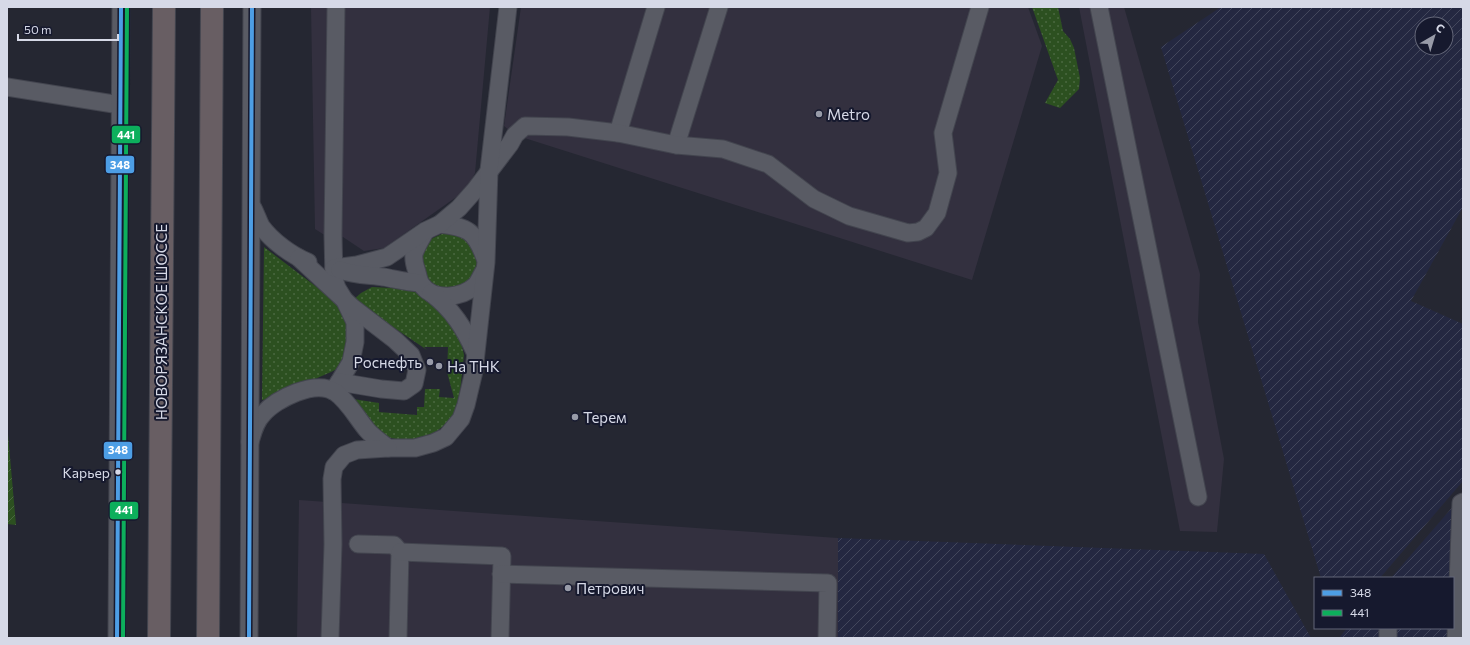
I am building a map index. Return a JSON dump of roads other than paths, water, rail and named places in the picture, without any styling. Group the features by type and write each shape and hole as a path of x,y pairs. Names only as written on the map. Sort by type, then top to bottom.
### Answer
{"highway":[{"name":"НОВОРЯЗАНСКОЕ ШОССЕ","path":"159,638 164,7"},
{"path":"208,638 212,7"}],"street":[{"path":"117,638 121,7"},
{"path":"249,638 252,7"},
{"path":"336,7 333,235 334,279 337,288 346,302 355,322 355,342 351,362 336,386 339,396 368,432 388,448"},
{"path":"330,638 332,479 334,467 344,455 356,450 415,448 433,443 446,436 461,419 466,406 474,371 486,266 490,170 508,7"},
{"path":"618,133 656,7"},
{"path":"676,145 719,7"},
{"path":"334,268 357,265 387,257 432,228 459,208 475,190 510,144 515,135 525,126 568,127 618,133 676,145 723,149 768,164 814,199 849,216 908,233 918,232 926,228 937,213 948,174 943,133 980,7"},
{"path":"1099,7 1198,497"},
{"path":"7,87 120,105"},
{"path":"250,442 254,427 262,415 280,399 309,388 336,386 404,391 414,384 418,370 411,355 395,340 346,302 299,258 271,238 260,224 251,203"},
{"path":"299,258 314,265 334,268 352,275 366,276 426,288 447,296 460,295 478,283 486,266 477,239 471,232 457,226 432,228 414,252 414,261 426,288 443,302 454,315 468,336 476,352"},
{"path":"346,302 346,292 354,284 366,276"},
{"path":"1456,638 1463,502"},
{"path":"358,544 394,545 400,552 398,638"},
{"path":"400,552 502,556 500,638"},
{"path":"502,574 828,583 827,638"}],"place":[{"name":"Metro","path":"819,114"},
{"name":"Роснефть","path":"430,362"},
{"name":"На ТНК","path":"439,366"},
{"name":"Терем","path":"575,417"},
{"name":"Карьер","path":"118,472"},
{"name":"Петрович","path":"568,588"}]}
